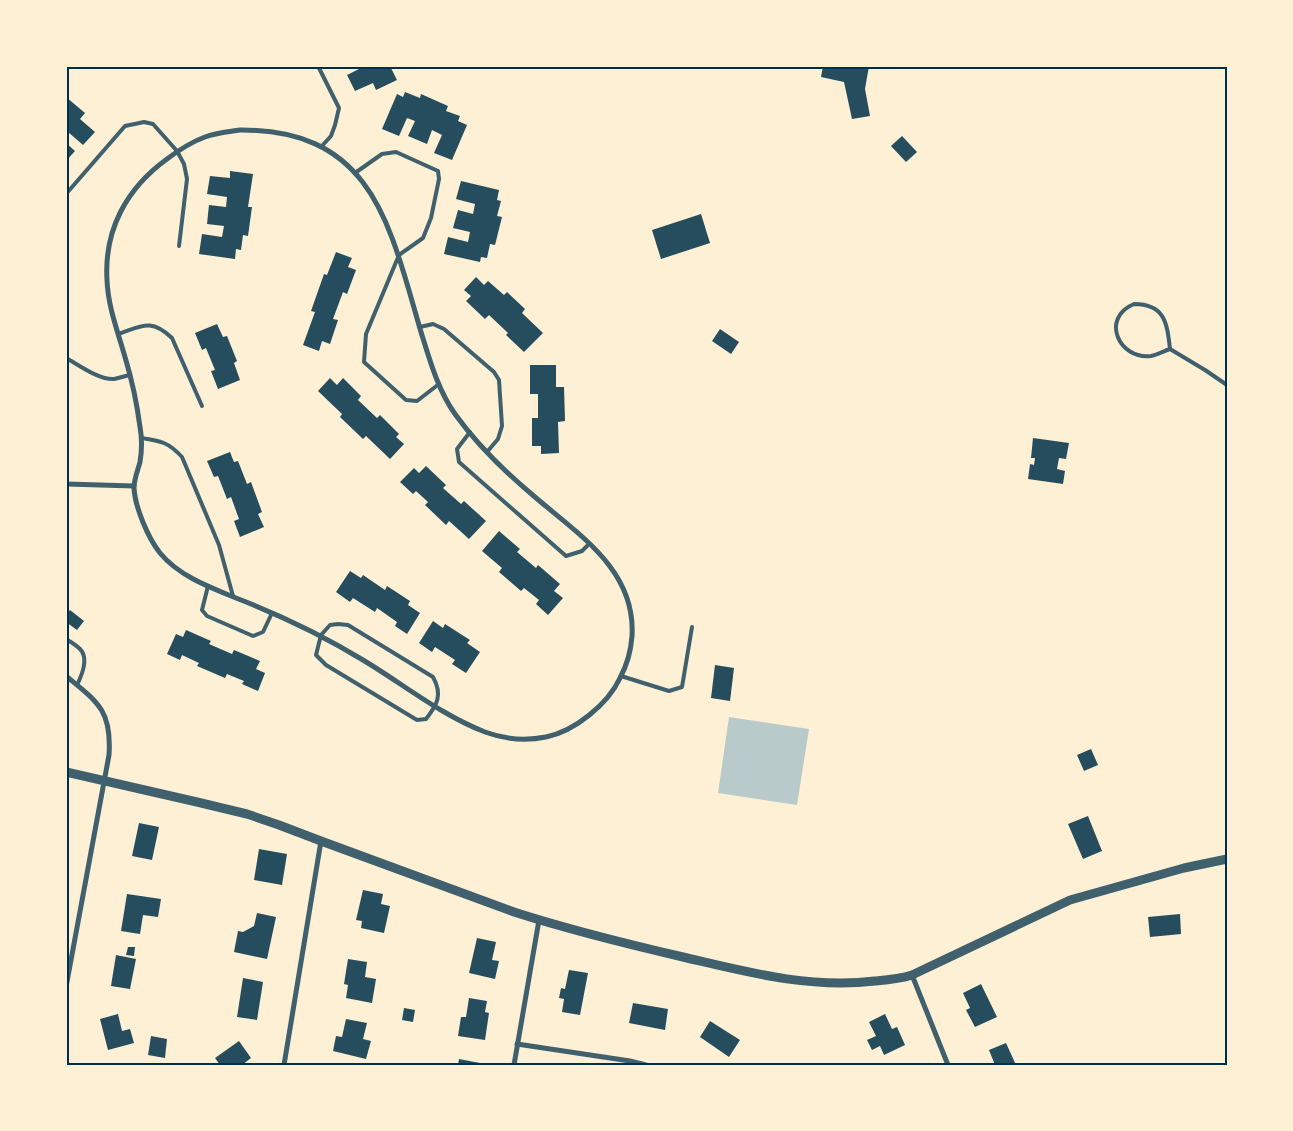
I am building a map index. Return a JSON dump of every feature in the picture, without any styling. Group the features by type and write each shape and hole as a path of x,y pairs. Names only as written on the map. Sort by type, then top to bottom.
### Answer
{"street":[{"path":"240,130 289,134 321,147 348,166 361,179 380,207 399,255 420,327 446,400 455,414 499,466 600,554 620,580 627,595 632,627 631,644 627,660 613,691 590,715 562,732 546,737 530,739 496,736 465,723 321,635 208,586 185,574 171,565 160,553 150,539 138,507 134,486 140,462 140,427 130,375 111,310 106,277 109,243 120,211 150,171 177,151 192,142 208,136 240,130"},
{"path":"66,484 134,486"},
{"path":"66,676 92,697 102,710 110,737 110,755 66,987"},
{"path":"66,772 198,802 279,824 539,920 622,943 754,974 820,983 852,984 912,975 1070,900 1227,858"},
{"path":"284,1065 321,841"},
{"path":"514,1065 539,920"},
{"path":"912,975 948,1065"},
{"path":"517,1044 646,1065"}],"lane":[{"path":"318,66 339,108 331,136 321,147"},
{"path":"66,194 124,126 144,122 153,124 177,151 184,164 187,179 179,246"},
{"path":"355,173 382,154 396,152 438,171 439,179 431,218 423,238 399,255 366,334 364,362 406,400 417,401 439,384"},
{"path":"1134,304 1144,304 1156,308 1165,320 1170,349 1152,356 1129,352 1117,335 1117,319 1121,312 1134,304"},
{"path":"118,334 148,324 163,329 172,338 202,406"},
{"path":"420,327 433,324 444,329 494,372 499,380 502,426 498,439 487,452"},
{"path":"1170,349 1227,386"},
{"path":"66,358 99,376 113,379 130,375"},
{"path":"470,432 457,449 460,462 566,556 582,551 590,544"},
{"path":"141,438 159,441 172,447 182,456 219,545 232,596"},
{"path":"208,586 202,610 207,616 253,636 263,632 272,613"},
{"path":"330,624 348,625 433,677 439,693 436,706 426,719 417,720 326,665 316,655 321,635 330,624"},
{"path":"621,676 669,690 682,688 692,627"},
{"path":"66,638 82,650 84,662 82,675 77,685"}],"shaded area":[{"path":"729,717 809,729 797,805 718,793"}],"building":[{"path":"365,66 390,66 397,80 376,90 373,83 355,91 347,75"},
{"path":"823,66 869,66 865,89 870,116 852,119 844,82 821,77"},
{"path":"405,92 420,98 421,94 448,106 446,111 460,116 458,121 467,125 452,160 434,153 442,135 432,130 427,144 408,136 415,121 407,118 399,136 382,129 397,94 403,97"},
{"path":"66,97 85,113 80,119 95,132 83,145 68,132 66,134"},
{"path":"902,136 917,152 906,162 891,146"},
{"path":"66,143 75,151 66,161"},
{"path":"230,171 253,174 248,207 252,207 248,236 243,235 241,250 236,249 235,259 199,254 202,234 222,237 224,226 207,224 209,205 226,207 227,197 207,194 210,176 230,178"},
{"path":"461,181 499,190 497,200 501,201 497,216 502,217 495,245 490,244 487,258 481,257 480,262 444,254 448,237 468,242 470,232 453,228 458,210 473,214 475,204 456,199"},
{"path":"701,214 710,243 661,259 652,230"},
{"path":"336,252 352,258 348,267 356,270 347,294 343,292 333,319 338,320 330,344 322,341 319,351 303,345 315,312 311,311 324,274 327,275"},
{"path":"476,277 484,285 488,281 504,295 507,292 525,309 522,313 543,333 524,352 489,315 485,319 466,301 471,296 464,290"},
{"path":"217,324 223,337 227,336 237,361 234,363 240,380 218,389 211,371 215,370 206,348 202,350 195,333"},
{"path":"720,329 739,342 731,354 712,341"},
{"path":"530,365 556,365 556,387 564,387 565,421 558,422 559,453 541,454 541,446 532,446 532,418 538,418 538,394 530,394"},
{"path":"330,378 337,385 343,378 361,396 358,400 377,418 380,415 399,434 396,437 404,444 390,459 366,436 363,439 340,417 342,414 318,391"},
{"path":"1033,438 1069,443 1066,459 1059,458 1057,469 1065,471 1063,484 1028,479 1030,464 1034,465 1035,458 1031,458"},
{"path":"230,452 234,462 238,461 247,484 251,482 262,512 258,514 264,527 240,537 234,521 239,519 231,497 227,499 218,476 214,477 207,461"},
{"path":"426,466 446,485 443,488 461,504 464,501 486,521 469,539 449,521 446,525 425,505 428,502 416,491 413,494 400,482 414,468 419,473"},
{"path":"499,531 520,549 517,552 536,568 538,565 560,584 554,591 563,598 548,615 536,604 539,600 524,588 521,591 499,572 502,568 482,551"},
{"path":"350,571 361,578 363,575 385,590 387,586 410,601 408,605 420,613 407,634 395,626 397,622 377,608 375,612 353,598 350,602 336,592"},
{"path":"70,610 84,621 77,630 66,622 66,615"},
{"path":"433,621 443,628 445,624 470,640 467,643 480,652 466,673 452,664 455,660 435,647 432,652 419,643"},
{"path":"186,630 211,641 209,644 232,654 234,650 260,661 256,669 265,673 258,691 242,684 244,681 227,674 225,678 197,666 199,663 182,655 180,660 167,654 176,634 183,637"},
{"path":"715,665 734,668 730,701 711,698"},
{"path":"1091,749 1098,765 1084,771 1077,755"},
{"path":"1088,816 1102,851 1083,859 1068,824"},
{"path":"139,823 159,827 152,860 132,856"},
{"path":"259,849 287,854 282,885 254,880"},
{"path":"363,890 383,894 381,904 390,906 384,933 361,928 362,921 356,920"},
{"path":"127,894 161,899 158,917 143,915 140,934 121,931"},
{"path":"257,913 276,917 267,959 234,952 238,931 243,932 254,926"},
{"path":"1180,914 1181,934 1150,937 1148,917"},
{"path":"477,938 496,942 492,960 499,961 495,979 469,973"},
{"path":"128,947 135,947 134,956 126,955"},
{"path":"116,955 136,959 130,989 111,986"},
{"path":"348,959 367,962 365,977 376,979 372,1003 346,998 348,985 344,984"},
{"path":"569,970 588,973 580,1015 562,1012 564,999 559,998 561,988 565,989"},
{"path":"243,978 263,982 257,1020 237,1017"},
{"path":"981,984 997,1017 975,1027 966,1010 970,1008 963,993"},
{"path":"469,998 487,1001 485,1012 489,1013 485,1040 458,1036 461,1017 466,1017"},
{"path":"633,1003 668,1009 665,1030 629,1023"},
{"path":"404,1008 415,1010 413,1022 402,1020"},
{"path":"118,1014 122,1031 130,1029 134,1043 108,1050 100,1019"},
{"path":"885,1014 892,1029 897,1027 905,1045 884,1055 880,1046 872,1050 867,1040 876,1036 869,1022"},
{"path":"346,1019 367,1023 363,1039 371,1041 366,1059 333,1051 336,1036 342,1037"},
{"path":"710,1021 740,1040 729,1057 700,1037"},
{"path":"151,1036 167,1039 165,1058 148,1055"},
{"path":"239,1041 251,1058 242,1065 220,1065 215,1058"},
{"path":"1006,1043 1016,1065 995,1065 989,1050"},
{"path":"459,1059 480,1063 480,1065 458,1065"}]}
